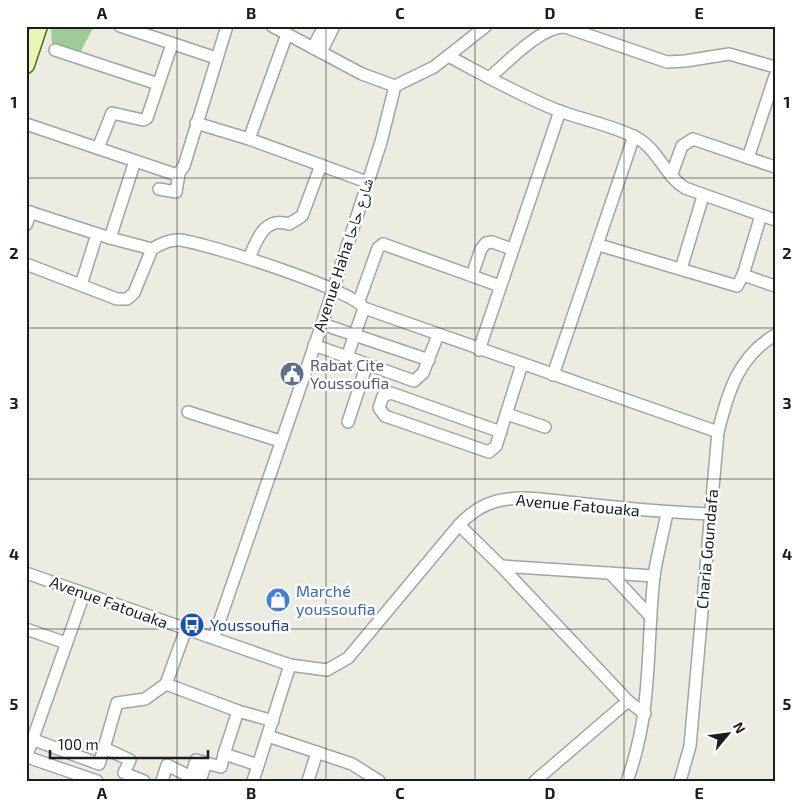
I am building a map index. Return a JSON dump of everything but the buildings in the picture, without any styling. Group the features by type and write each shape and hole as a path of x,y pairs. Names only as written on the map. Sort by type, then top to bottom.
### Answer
{"street":[{"path":"26,31 28,26"},
{"path":"26,64 39,26"},
{"path":"120,26 216,58"},
{"path":"159,189 176,192 178,174 184,166 227,26"},
{"path":"272,26 369,78 395,86 419,76 450,57 486,26"},
{"path":"317,50 324,26"},
{"path":"317,50 334,26"},
{"path":"489,78 530,43 548,30 558,26 667,62 729,54 775,67"},
{"path":"249,139 287,34"},
{"path":"98,148 112,113 143,120 147,118 172,44"},
{"path":"55,50 158,84"},
{"path":"450,57 489,78 560,111 634,136 648,146 680,185 703,196 775,220"},
{"path":"748,158 772,98 775,76"},
{"name":"Avenue Haha شارع حاحا","path":"214,637 280,441 322,324 381,142 395,86"},
{"path":"479,350 560,111"},
{"path":"196,122 249,139 367,182"},
{"path":"26,124 171,175 178,174"},
{"path":"553,375 599,245 634,136"},
{"path":"671,176 682,146 689,140 700,141 775,168"},
{"path":"110,238 135,161"},
{"path":"249,258 259,233 277,222 288,224 302,216 321,165"},
{"path":"681,269 703,196"},
{"path":"26,225 28,211 110,238 152,249"},
{"path":"599,245 735,286 740,284 761,216"},
{"path":"81,285 97,234"},
{"path":"26,264 117,299 127,299 134,293 152,249 164,242 180,240 249,258 332,289 362,305 438,335 718,432"},
{"path":"472,275 481,249 486,243 492,242 512,249"},
{"path":"347,357 355,335 378,248 382,244 500,286"},
{"path":"743,275 775,286"},
{"path":"322,324 429,360"},
{"path":"314,345 414,381 422,376 438,335"},
{"name":"Charia Goundafa","path":"680,781 690,746 718,432 730,387 738,371 755,349 775,335"},
{"path":"348,422 367,364"},
{"path":"501,432 391,393 383,396 379,408 385,416 489,452 495,448 501,432 522,364"},
{"path":"188,412 280,441"},
{"path":"507,414 545,427"},
{"name":"Avenue Fatouaka","path":"26,573 290,665 327,670 348,658 458,525 471,512 488,504 508,499 534,499 667,512 710,514"},
{"path":"627,781 637,751 645,714 654,576 667,512"},
{"path":"458,525 502,566 628,701 645,714"},
{"path":"502,566 654,576"},
{"path":"610,572 651,617"},
{"path":"84,594 29,738 26,757 78,778 97,781"},
{"path":"26,629 66,643"},
{"path":"29,738 100,764 117,703 145,699 166,684 186,629"},
{"path":"253,781 290,665"},
{"path":"166,684 238,711 273,721"},
{"path":"535,781 628,701"},
{"path":"162,781 167,765 191,777 196,760 221,767 238,711"},
{"path":"268,736 352,764 379,781"},
{"path":"104,748 130,760 124,773 144,781"},
{"path":"308,781 316,752"},
{"path":"224,754 258,765"},
{"path":"200,781 206,763"}],"green space":[{"path":"51,26 94,26 81,51 52,46"}],"place":[{"name":"Rabat Cite Youssoufia","path":"292,374"},
{"name":"Marché youssoufia","path":"278,600"},
{"name":"Youssoufia","path":"192,625"}]}
